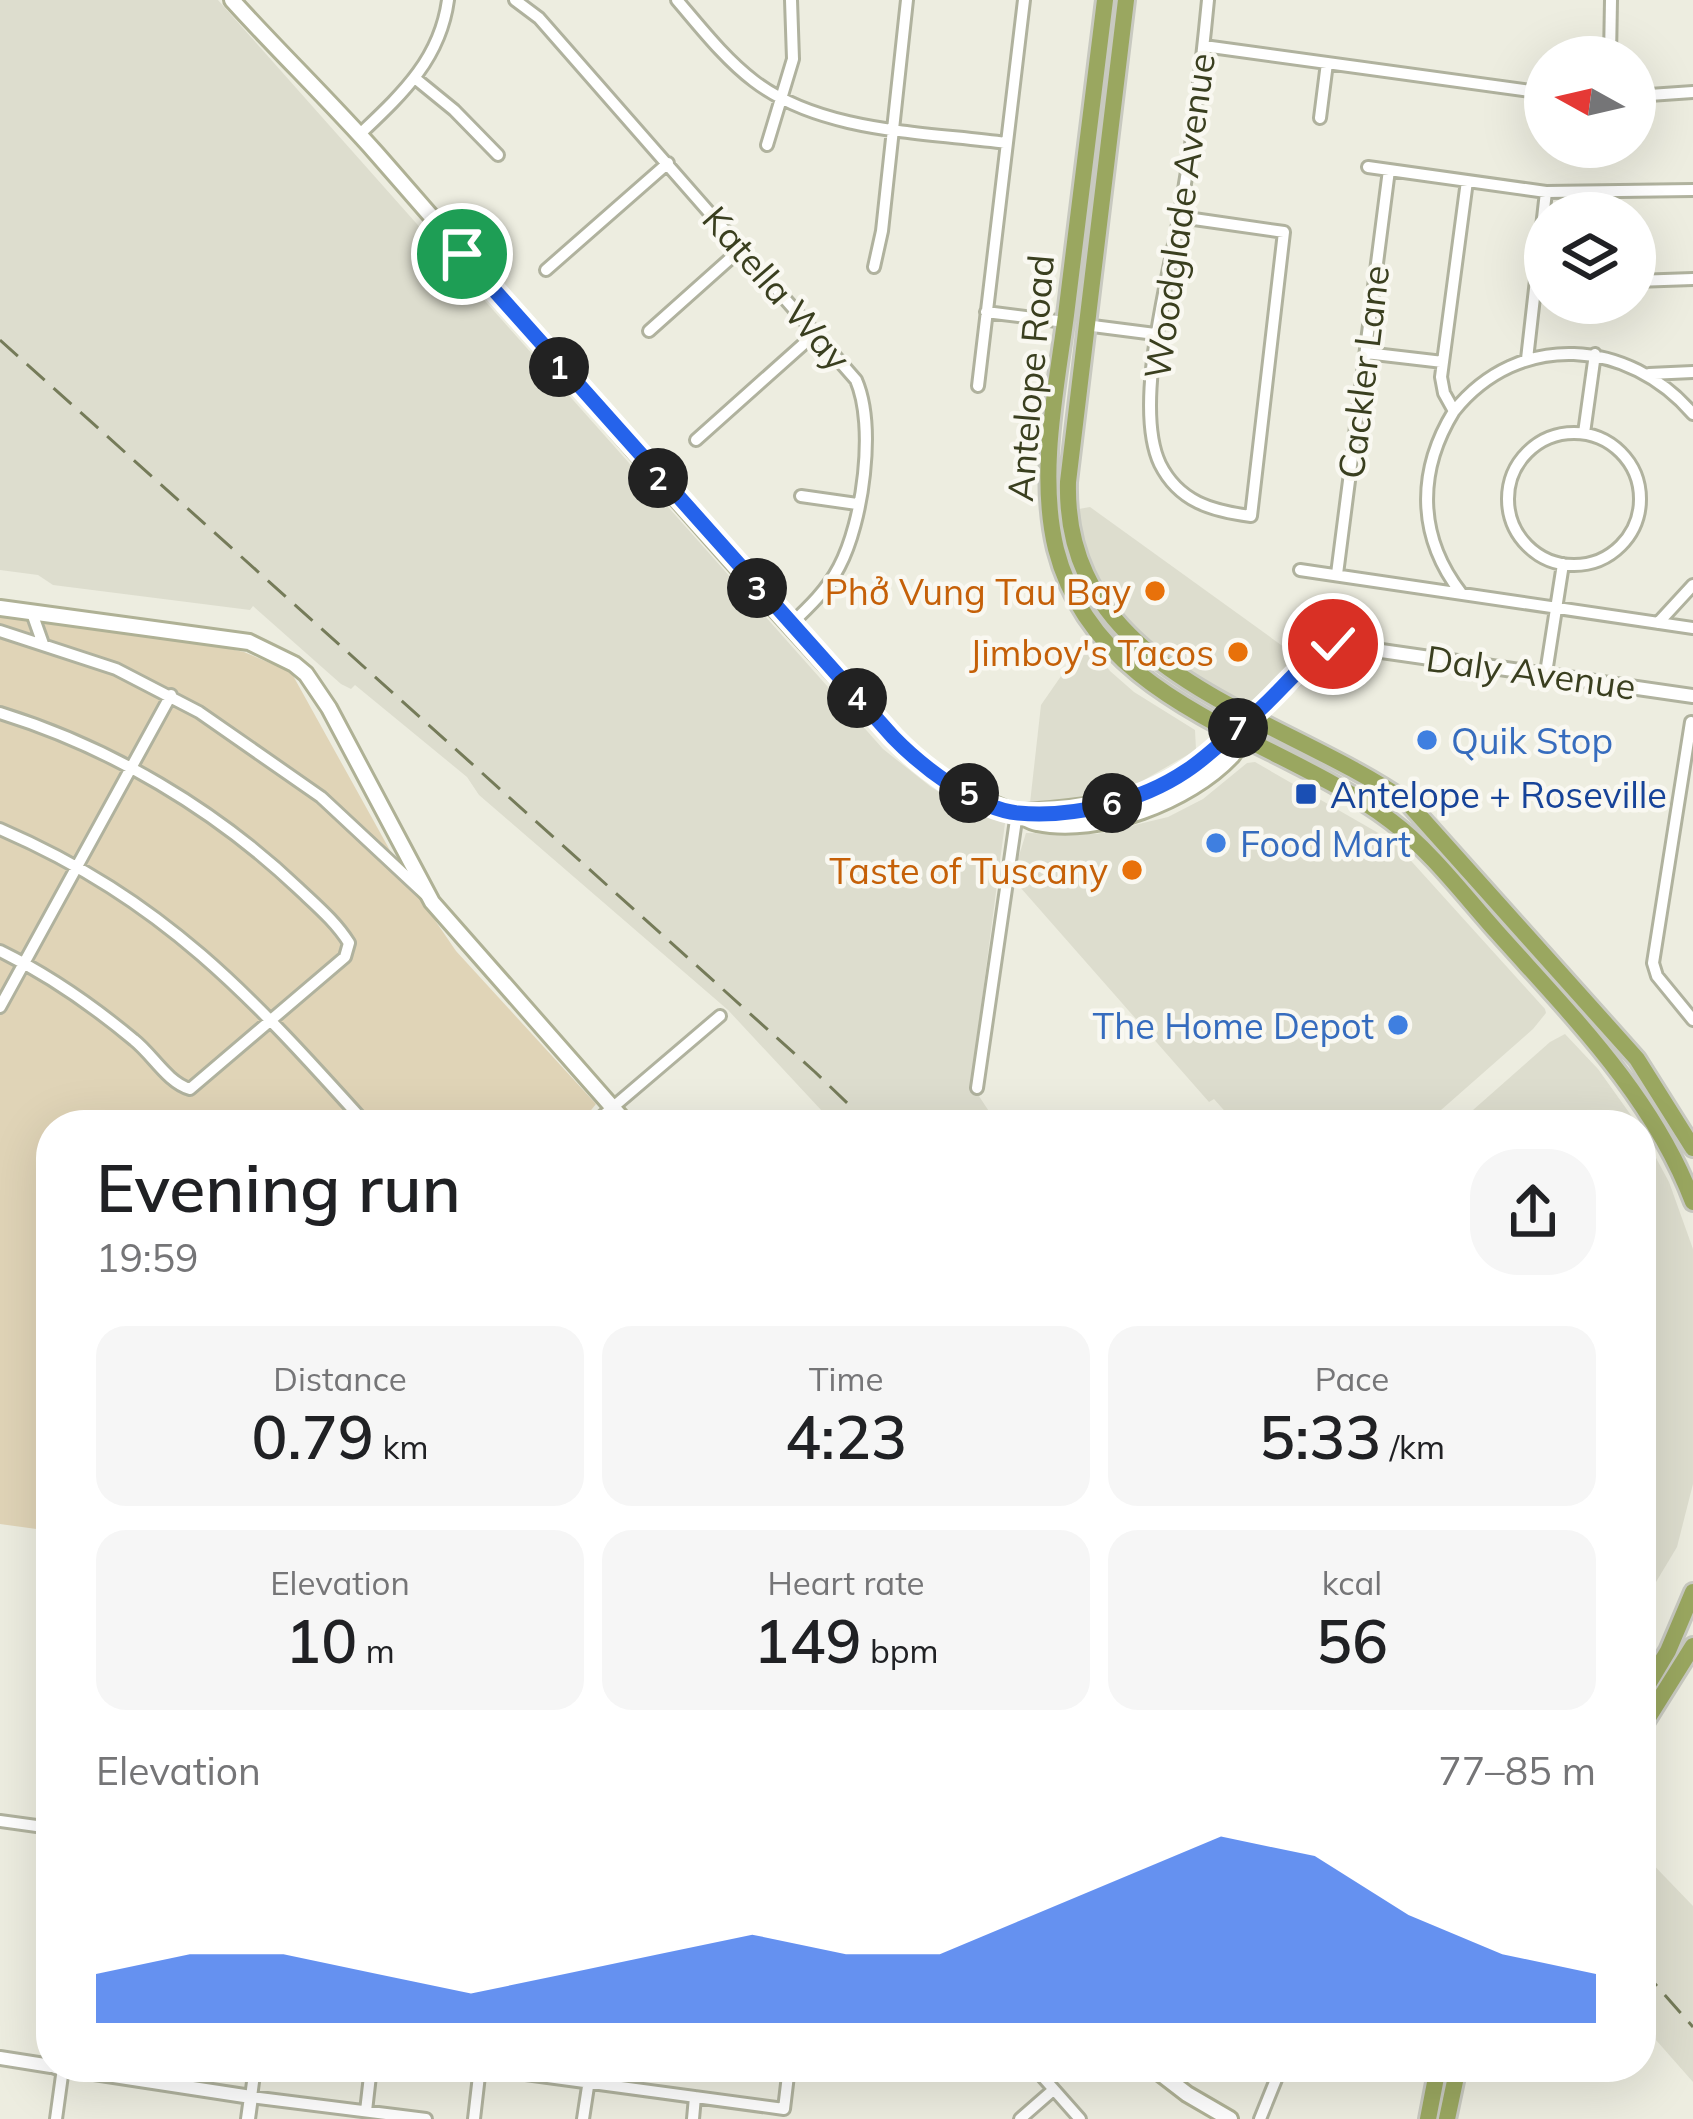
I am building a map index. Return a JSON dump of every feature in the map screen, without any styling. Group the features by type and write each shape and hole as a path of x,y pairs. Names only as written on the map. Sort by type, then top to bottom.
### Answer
{"main road":[{"path":"232,0 359,135 566,375 909,754 960,789 1017,813 1056,812 1124,800 1188,770 1238,735 1254,716"},
{"name":"Antelope Road","path":"1105,0 1048,481 1052,529 1063,570 1090,621 1125,664 1153,686 1394,823 1425,851 1568,1012 1645,1110"},
{"name":"Antelope Road","path":"1126,0 1067,504 1075,545 1096,596 1114,623 1151,657 1408,803 1642,1065 1693,1149"},
{"path":"1073,256 1085,325"},
{"path":"1065,322 1077,389"},
{"path":"0,608 249,642 294,664 328,708 428,896 613,1108"},
{"path":"1509,945 1524,951 1565,994 1577,989"},
{"path":"1568,1012 1583,1016 1622,1061 1642,1065"},
{"path":"1634,1091 1647,1096 1656,1110"},
{"path":"1656,1110 1677,1144 1693,1149"},
{"name":"Antelope Road","path":"1656,1128 1693,1202"},
{"path":"1656,1671 1693,1592"},
{"path":"1656,1705 1693,1646"},
{"path":"1171,2082 1230,2119"},
{"path":"1428,2119 1435,2082"},
{"path":"1447,2119 1456,2082"}],"street":[{"path":"359,135 416,79 440,35 448,0"},
{"name":"Katella Way","path":"515,0 539,18 817,332 848,368 865,406 867,434 850,542 838,571 790,625"},
{"path":"677,0 743,73 782,99 821,114 1006,143"},
{"path":"767,145 794,59 790,0"},
{"path":"874,267 907,0"},
{"path":"978,386 1024,0"},
{"name":"Woodglade Avenue","path":"1180,218 1284,232 1251,516 1200,505 1181,492 1162,467 1151,423 1155,334 1180,218 1208,0"},
{"path":"1610,36 1611,0"},
{"path":"1204,46 1524,90"},
{"path":"1320,118 1327,63"},
{"path":"416,79 498,155"},
{"path":"1656,95 1693,92"},
{"path":"546,270 668,163"},
{"path":"1369,167 1546,192 1693,190"},
{"name":"Cackler Lane","path":"1337,574 1389,170"},
{"path":"1454,411 1441,384 1468,181"},
{"path":"649,331 742,248"},
{"path":"1656,280 1693,279"},
{"path":"986,312 1065,322"},
{"path":"1527,359 1533,324"},
{"path":"1085,325 1155,334"},
{"path":"696,440 817,332"},
{"path":"1461,593 1437,554 1428,522 1426,482 1435,446 1454,411 1490,376 1527,359 1562,352 1595,354 1649,374 1693,414"},
{"path":"1366,353 1443,362"},
{"path":"1584,433 1595,354"},
{"path":"1649,374 1693,372"},
{"path":"1584,433 1606,441 1625,457 1636,479 1640,503 1628,537 1610,554 1587,563 1563,564 1540,555 1523,540 1509,506 1510,482 1521,461 1538,444 1560,434 1584,433"},
{"path":"801,496 857,504"},
{"path":"1546,673 1563,564"},
{"path":"1300,570 1693,628"},
{"path":"1658,623 1693,585"},
{"path":"32,613 44,644"},
{"path":"0,631 116,669 171,695 321,797 428,896"},
{"name":"Daly Avenue","path":"1254,716 1333,644 1693,696"},
{"path":"0,1007 171,695"},
{"path":"0,713 47,728 129,768 207,814 340,928 350,943 345,957 190,1089 179,1086 143,1047 89,1003 0,951"},
{"path":"1691,722 1689,764 1653,963 1657,976 1693,1020"},
{"path":"977,1088 1017,813"},
{"path":"0,829 77,865 192,944 272,1019 353,1110"},
{"path":"611,1110 720,1016"},
{"path":"0,1822 36,1826"},
{"path":"0,2058 36,2064"},
{"path":"56,2082 56,2119"},
{"path":"157,2082 426,2119"},
{"path":"248,2119 253,2082"},
{"path":"366,2111 369,2082"},
{"path":"474,2119 478,2082"},
{"path":"583,2119 588,2082 784,2109 787,2082"},
{"path":"1045,2082 1080,2119"},
{"path":"1260,2119 1275,2082"},
{"path":"1019,2119 1052,2091"},
{"path":"693,2119 695,2097"}],"shaded area":[{"path":"0,0 218,0 883,749 970,811 1005,823 971,1084 988,1110 821,1110 728,1010 479,795 467,777 355,685 351,689 341,684 253,606 250,610 53,585 38,575 0,570"},
{"path":"1090,507 1302,660 1249,707 1136,640 1090,573 1073,510"},
{"path":"0,615 175,637 244,652 291,672 402,872 456,951 596,1104 591,1110 36,1110 36,1529 0,1524"},
{"path":"1086,640 1134,692 1195,730 1196,750 1137,784 1077,804 1030,803 1041,705"},
{"path":"1255,762 1394,842 1545,1009 1533,1029 1441,1110 1224,1110 1214,1099 1209,1102 1012,878 1026,833 1097,834 1168,817 1203,799 1247,763"},
{"path":"1565,1034 1627,1110 1473,1110"},
{"path":"1656,1158 1693,1249 1693,1484 1677,1547 1656,1582"},
{"path":"1656,1868 1693,1906 1693,2082 1656,2040"}],"railway":[{"path":"0,340 854,1110"},
{"path":"1656,1985 1693,2027"}],"place":[{"name":"Phở Vung Tau Bay","path":"1155,591"},
{"name":"Jimboy's Tacos","path":"1238,652"},
{"name":"Quik Stop","path":"1427,740"},
{"name":"Antelope + Roseville","path":"1306,794"},
{"name":"Food Mart","path":"1216,843"},
{"name":"Taste of Tuscany","path":"1132,870"},
{"name":"The Home Depot","path":"1398,1025"}],"route":[{"path":"462,254 909,754 978,798 1017,813 1056,812 1141,793 1188,770 1333,644"}]}
